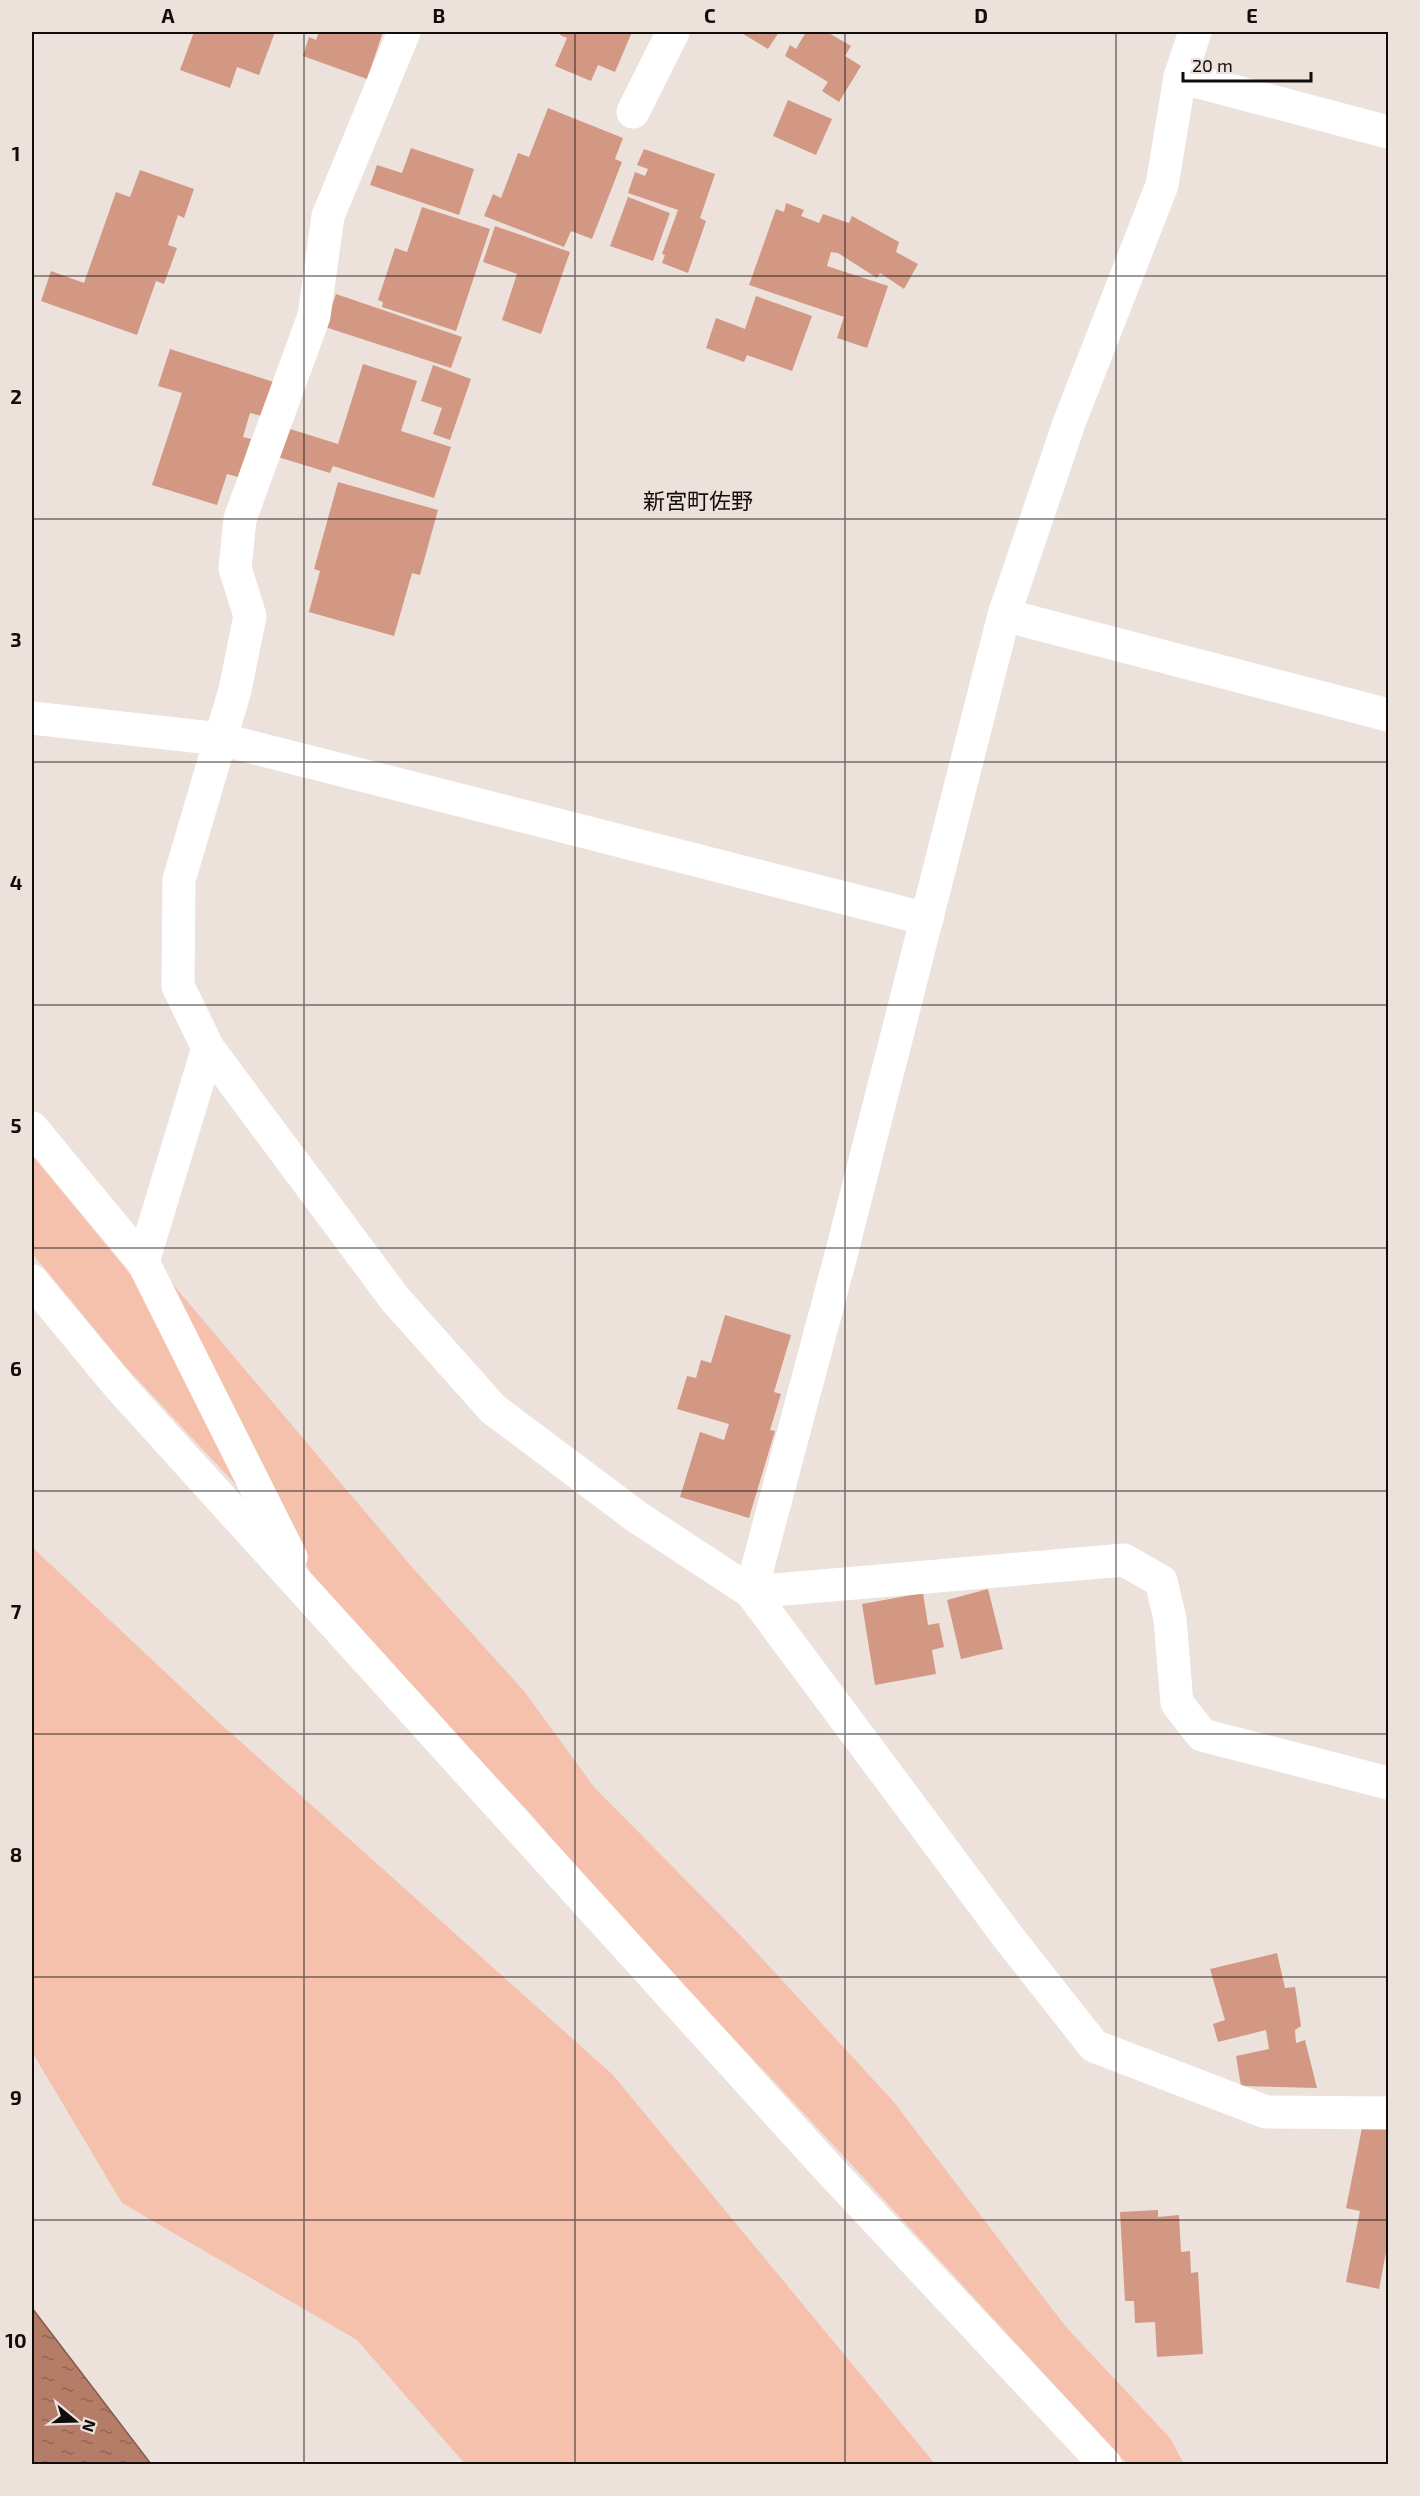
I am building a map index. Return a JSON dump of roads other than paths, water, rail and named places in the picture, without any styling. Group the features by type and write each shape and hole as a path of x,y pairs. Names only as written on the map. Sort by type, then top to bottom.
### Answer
{"street":[{"path":"404,32 328,216 314,316 240,519 235,568 250,616 235,690 179,880 178,986 208,1048 395,1299 493,1409 637,1517 751,1592 1008,1937 1094,2046 1266,2112 1389,2113"},
{"path":"633,112 673,32"},
{"path":"751,1592 841,1255 1004,615 1069,423 1162,184 1180,77 1196,32"},
{"path":"1180,77 1389,132"},
{"path":"1004,615 1389,714"},
{"path":"32,718 220,739 927,919"},
{"path":"143,1262 208,1048"},
{"path":"32,1128 143,1262 309,1593"},
{"path":"32,1281 119,1386 826,2166 1105,2464"},
{"path":"751,1592 1124,1560 1161,1581 1170,1619 1177,1703 1202,1735 1389,1783"}],"water":[{"path":"32,2308 151,2464 32,2464"}],"district":[{"name":"新宮町佐野","path":"698,500"}]}
